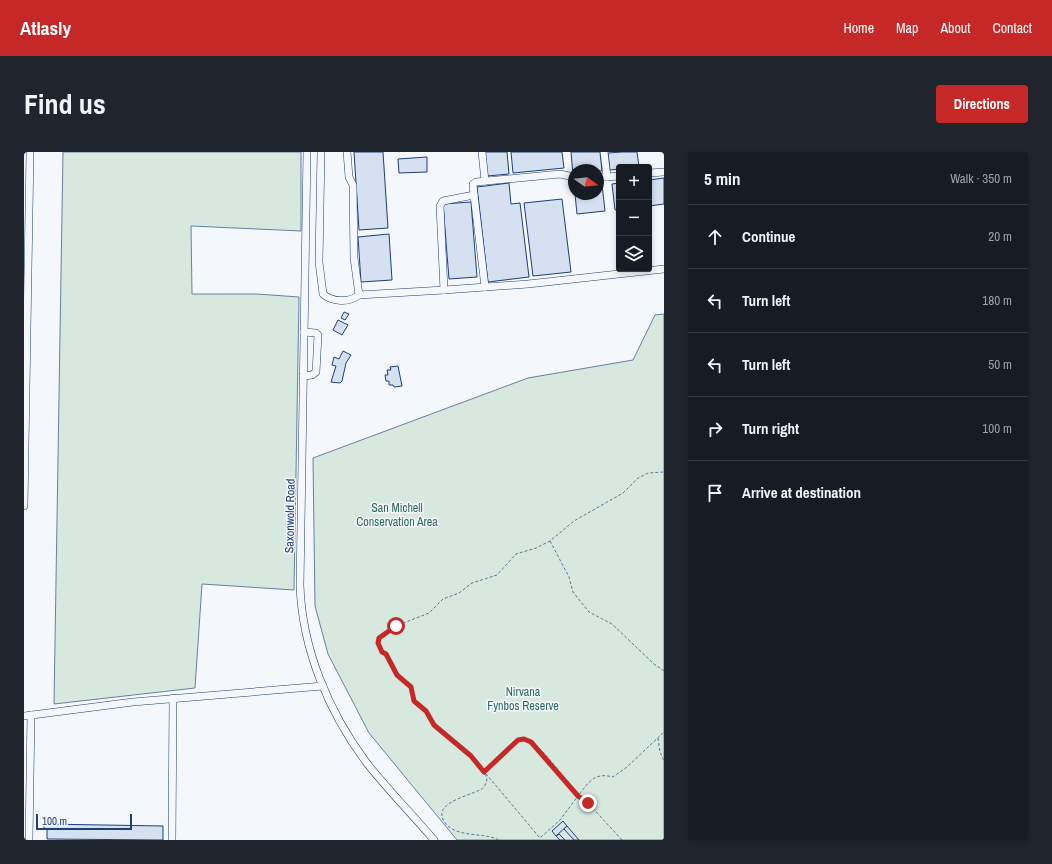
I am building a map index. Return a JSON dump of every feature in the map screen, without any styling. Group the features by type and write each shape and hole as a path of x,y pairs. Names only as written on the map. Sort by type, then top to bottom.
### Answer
{"street":[{"path":"24,506 30,152"},
{"name":"Saxonwold Road","path":"307,152 301,606 312,655 323,686 349,736 367,762 434,840"},
{"path":"321,152 319,262 323,294 329,298 339,300 353,299 359,295 485,287 664,269"},
{"path":"347,152 349,177 353,185 354,205 352,224 354,258 359,295"},
{"path":"482,152 485,181"},
{"path":"604,152 607,177 616,176"},
{"path":"652,173 664,172"},
{"path":"485,287 474,195 474,183 560,174 568,176"},
{"path":"444,290 440,206 444,200 474,195"},
{"path":"303,376 312,375 316,372 318,335 316,333 304,332"},
{"path":"28,840 27,716 173,698 323,686"},
{"path":"172,840 173,698"}],"path":[{"path":"664,472 653,472 638,478 623,493 574,521 550,541 536,548 516,554 497,575 472,583 459,593 443,599 429,613 396,626 379,638 378,643 382,652 386,654 397,675 411,687 414,701 426,711 434,725 471,756 540,838 560,820 590,781 603,774 613,777 627,767 664,732"},
{"path":"550,541 569,577 574,592 589,612 612,624 654,664 664,671"},
{"path":"658,738 660,752 664,761"},
{"path":"484,772 518,740 524,739 531,742 541,751 578,796 593,808 622,840"},
{"path":"484,772 487,778 484,787 451,802 443,813 443,820 447,826 462,832 499,840"}],"green space":[{"path":"63,152 301,152 301,231 191,226 192,294 257,294 299,297 294,590 202,584 195,688 54,704"},
{"name":"Nirvana Fynbos Reserve","path":"664,314 664,840 457,840 369,733 328,654 315,606 313,458 528,378 633,360 655,315"}],"building":[{"path":"354,152 383,152 388,228 359,230"},
{"path":"485,152 507,152 509,174 487,176"},
{"path":"511,152 562,152 564,168 513,173"},
{"path":"571,152 600,152 601,164 572,164"},
{"path":"637,152 639,164 616,164 616,169 610,170 608,153"},
{"path":"427,157 427,172 399,173 398,159"},
{"path":"664,178 664,204 652,206 652,180"},
{"path":"509,183 511,204 520,203 529,277 488,282 477,187"},
{"path":"616,183 615,210 612,184"},
{"path":"562,199 571,272 533,276 524,203"},
{"path":"576,200 604,200 605,211 577,214"},
{"path":"471,202 477,277 449,279 443,204"},
{"path":"389,234 392,280 361,282 358,237"},
{"path":"344,312 349,314 345,320 341,318"},
{"path":"338,320 348,325 342,335 333,330"},
{"path":"343,351 351,355 346,363 342,381 340,383 331,382 336,366 332,365 334,357 339,359"},
{"path":"398,366 402,386 394,387 393,385 389,385 389,381 386,381 385,375 388,375 387,370 391,370 390,367"},
{"path":"563,821 567,826 556,836 552,831"},
{"path":"44,824 163,826 163,840 47,839 47,829 44,829"},
{"path":"567,826 579,840 574,840 564,829"},
{"path":"559,834 565,840 560,840 556,836"}],"route":[{"path":"396,626 383,633 379,638 378,643 382,652 386,654 397,675 411,687 414,701 418,706 426,711 434,725 449,735 464,752 471,756 484,772 518,740 524,739 531,742 541,751 578,796 588,803"}],"park label":[{"name":"San Michell Conservation Area","path":"397,515"}]}
